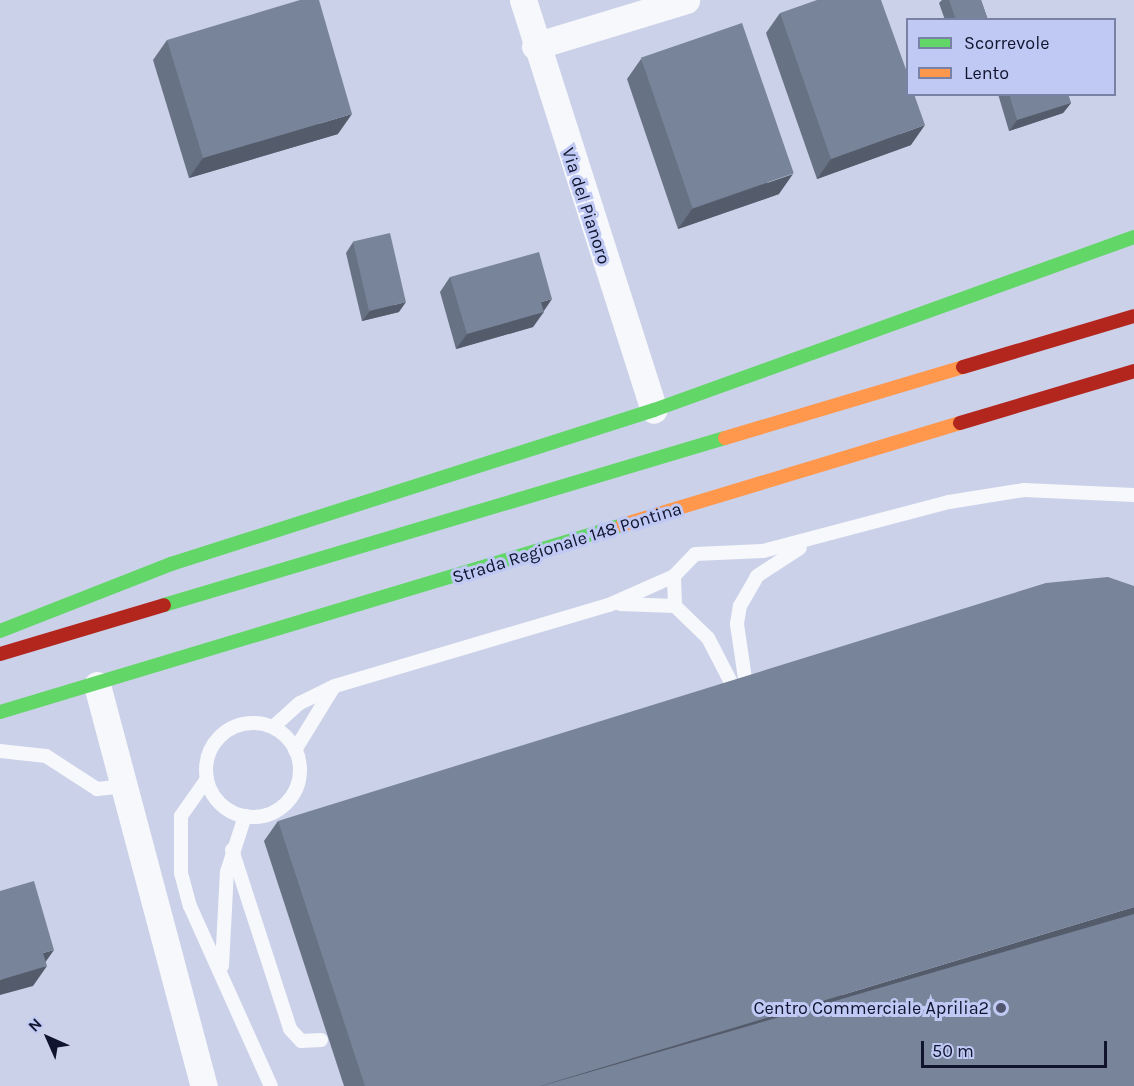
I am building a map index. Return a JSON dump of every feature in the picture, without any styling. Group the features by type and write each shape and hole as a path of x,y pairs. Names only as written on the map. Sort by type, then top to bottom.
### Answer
{"main road":[{"path":"0,631 171,564 654,410 1134,237"},
{"path":"0,654 1134,316"},
{"name":"Strada Regionale 148 Pontina","path":"0,712 97,685 1134,371"}],"street":[{"name":"Via del Pianoro","path":"523,0 535,46 654,410"},
{"path":"535,46 686,0"},
{"path":"97,685 126,786 204,1086"}],"lane":[{"path":"273,728 300,703 335,686 609,605 674,576 695,554 745,555 812,541 994,494 1064,488 1134,495"},
{"path":"609,605 675,606 708,638 733,691 748,707 737,624 740,606 757,576 812,541"},
{"path":"674,576 675,606"},
{"path":"295,750 335,686"},
{"path":"245,723 273,728 295,750 299,778 285,804 260,817 245,816 220,804 207,779 207,760 221,736 245,723"},
{"path":"0,752 46,756 97,789 126,786"},
{"path":"207,779 181,816 178,853 190,906 222,969 271,1086"},
{"path":"222,969 232,850 245,816"},
{"path":"232,850 290,1029 301,1041 321,1040"}],"building":[{"path":"300,0 319,0 352,114 203,158 167,40"},
{"path":"817,0 881,0 906,69 906,96 915,96 925,125 831,159 780,13"},
{"path":"949,0 981,0 987,18 955,18"},
{"path":"742,23 794,173 693,208 641,58"},
{"path":"1010,96 1069,96 1071,103 1017,120"},
{"path":"390,233 406,302 369,311 353,242"},
{"path":"539,252 552,299 541,302 544,312 467,334 450,277"},
{"path":"1108,577 1134,586 1134,907 540,1086 365,1086 278,821 1046,583"},
{"path":"34,881 54,950 43,953 47,966 0,980 0,891"},
{"name":"Centro Commerciale Aprilia2","path":"1134,914 1134,1086 542,1086"}],"traffic: fast":[{"path":"654,410 1134,237"},
{"path":"0,631 171,564 654,410"},
{"path":"164,605 725,438"},
{"path":"0,712 622,525"}],"traffic: slow":[{"path":"725,438 963,367"},
{"path":"622,525 960,423"}],"traffic: jam":[{"path":"963,367 1134,316"},
{"path":"960,423 1134,371"},
{"path":"0,654 164,605"}],"place":[{"name":"Centro Commerciale Aprilia2","path":"1001,1008"}]}
